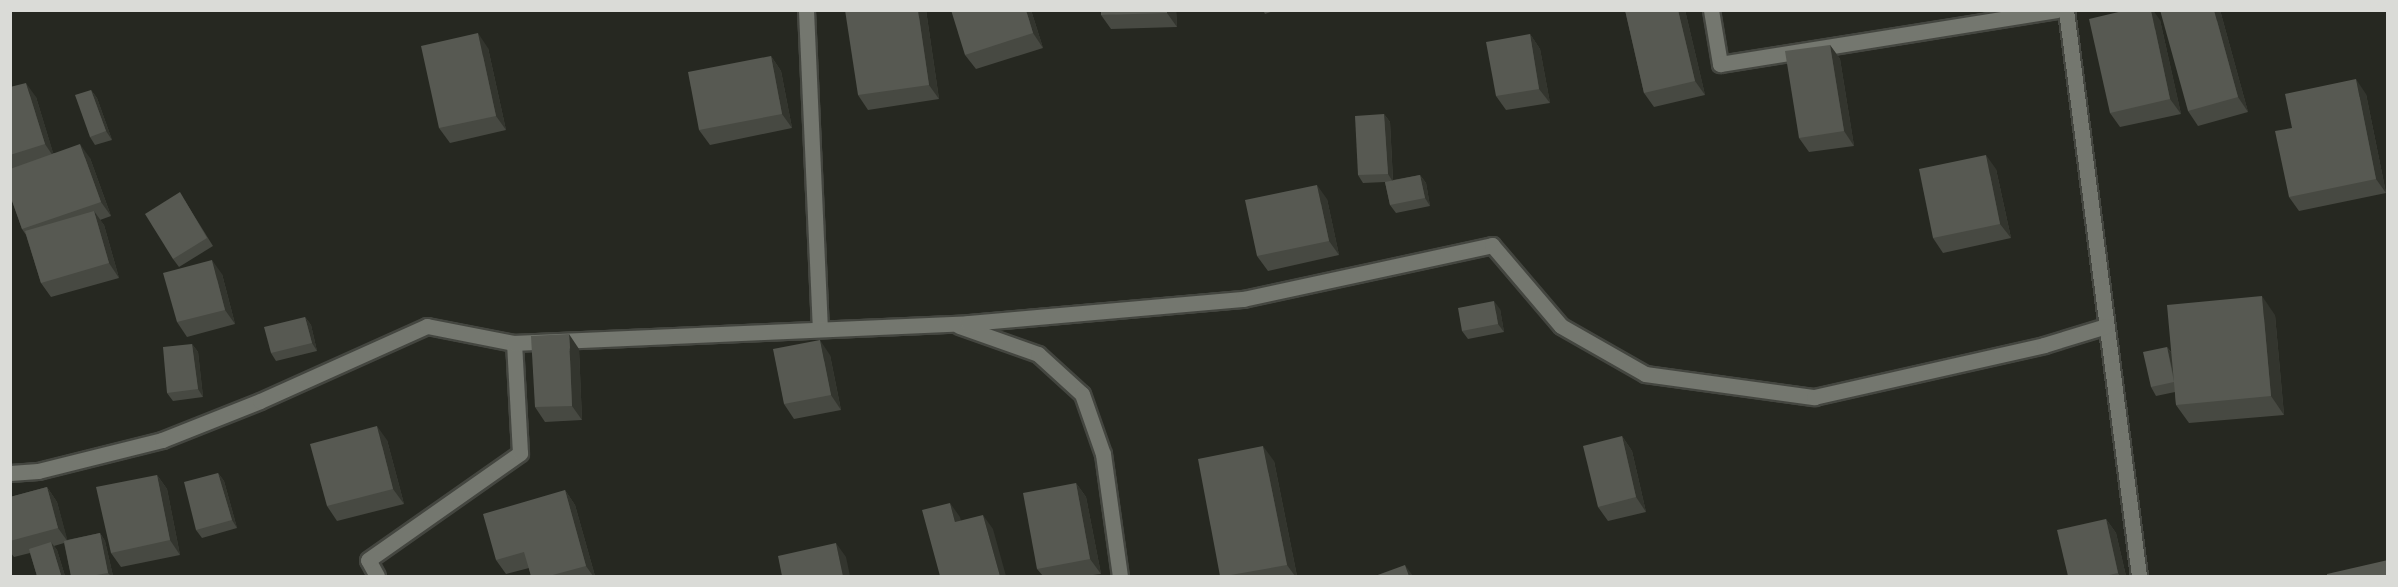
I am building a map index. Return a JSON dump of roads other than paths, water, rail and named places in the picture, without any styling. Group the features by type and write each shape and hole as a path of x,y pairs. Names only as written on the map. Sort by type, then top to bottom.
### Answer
{"street":[{"path":"806,10 819,327"},
{"path":"1711,10 1719,64 2057,10"},
{"path":"2066,10 2139,576"},
{"path":"10,474 38,471 162,440 260,401 427,326 514,343 819,327 951,323 1244,299 1492,245 1561,326 1645,374 1814,397 2044,345 2106,326"},
{"path":"951,323 1038,354 1082,394 1103,454 1120,576"},
{"path":"377,576 368,560 520,453 514,343"}]}
